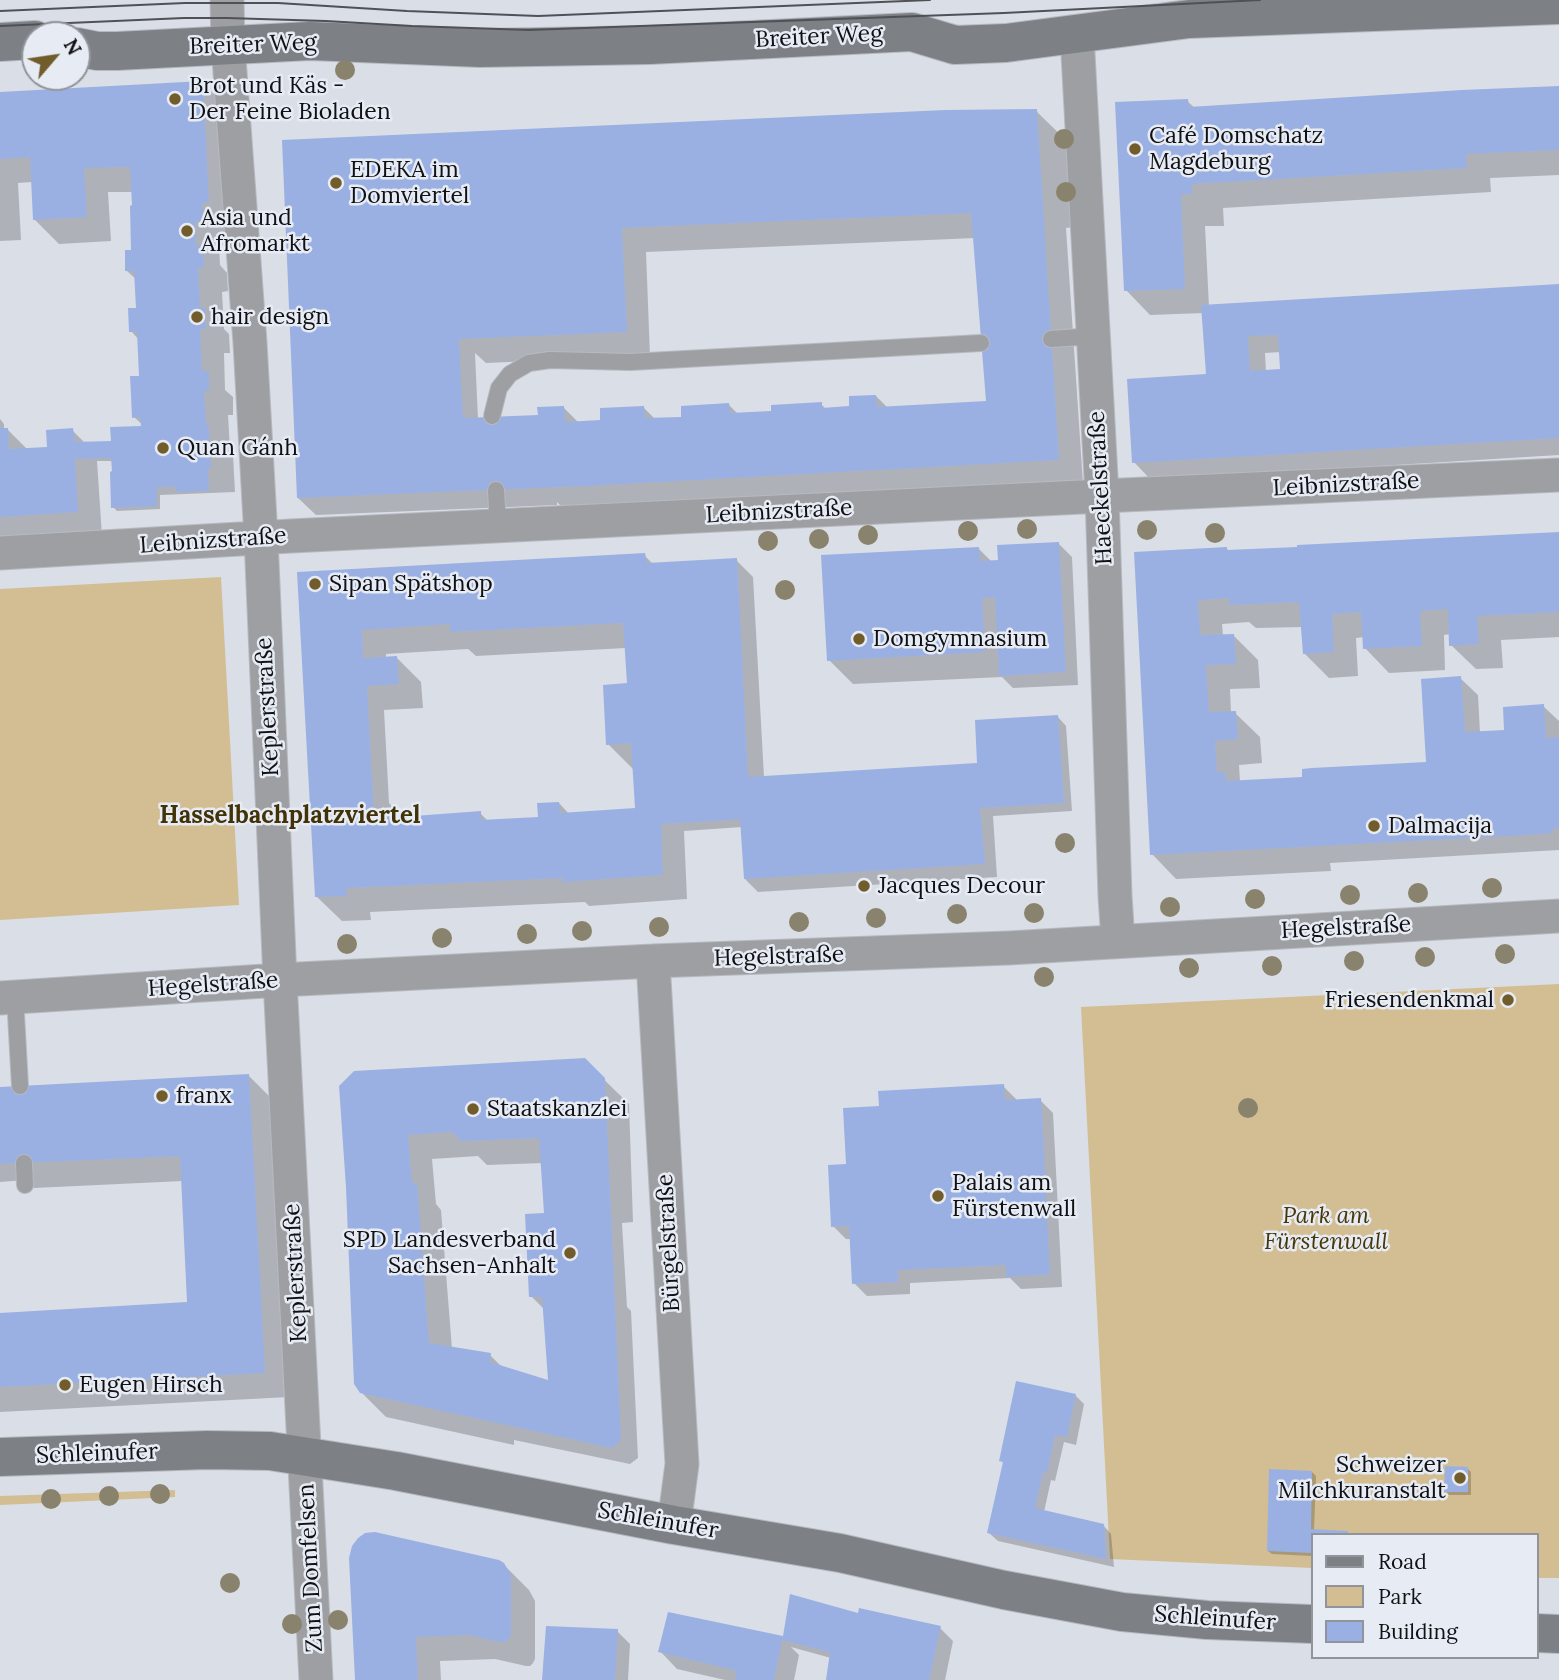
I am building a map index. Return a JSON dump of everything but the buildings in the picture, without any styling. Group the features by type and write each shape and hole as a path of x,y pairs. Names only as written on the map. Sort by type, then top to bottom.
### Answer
{"street":[{"name":"Keplerstraße","path":"227,0 261,538 306,1457"},
{"name":"Breiter Weg","path":"91,50 117,51 310,41 493,48 650,45 912,32 955,45 1006,43 1189,19 1559,5"},
{"name":"Haeckelstraße","path":"1077,35 1102,496 1118,940"},
{"path":"0,42 21,41"},
{"name":"Leibnizstraße","path":"0,553 1559,475"},
{"name":"Hegelstraße","path":"8,998 281,980 653,961 879,954 1559,916"},
{"name":"Bürgelstraße","path":"653,961 682,1464 674,1525"},
{"name":"Schleinufer","path":"0,1457 238,1449 270,1451 396,1471 674,1525 840,1553 1004,1590 1122,1612 1207,1620 1310,1625"},
{"name":"Zum Domfelsen","path":"306,1457 316,1680"},
{"path":"1538,1633 1559,1634"}],"lane":[{"path":"1051,339 1094,336"},
{"path":"492,416 499,388 510,374 528,363 550,360 630,362 981,343"},
{"path":"496,490 498,526"},
{"path":"8,998 20,1086"},
{"path":"24,1163 25,1185"}],"green space":[{"path":"221,577 239,905 0,920 0,589"},
{"name":"Park am Fürstenwall","path":"1559,984 1559,1578 1538,1578 1538,1533 1310,1533 1310,1568 1110,1559 1081,1007"},
{"path":"175,1490 175,1497 0,1505 0,1496"}],"tram line":[{"path":"0,11 185,3 278,3 538,16 930,0"},
{"path":"0,26 227,18 529,30 1004,13 1260,0"}],"place":[{"name":"Brot und Käs - Der Feine Bioladen","path":"175,99"},
{"name":"Café Domschatz Magdeburg","path":"1135,149"},
{"name":"EDEKA im Domviertel","path":"336,183"},
{"name":"Asia und Afromarkt","path":"187,231"},
{"name":"hair design","path":"197,317"},
{"name":"Quan Gánh","path":"163,448"},
{"name":"Sipan Spätshop","path":"315,584"},
{"name":"Domgymnasium","path":"859,639"},
{"name":"Dalmacija","path":"1374,826"},
{"name":"Jacques Decour","path":"864,886"},
{"name":"Friesendenkmal","path":"1508,1000"},
{"name":"franx","path":"162,1096"},
{"name":"Staatskanzlei","path":"473,1109"},
{"name":"Palais am Fürstenwall","path":"938,1196"},
{"name":"SPD Landesverband Sachsen-Anhalt","path":"570,1253"},
{"name":"Eugen Hirsch","path":"65,1385"},
{"name":"Schweizer Milchkuranstalt","path":"1460,1478"}],"district":[{"name":"Hasselbachplatzviertel","path":"290,816"}]}
